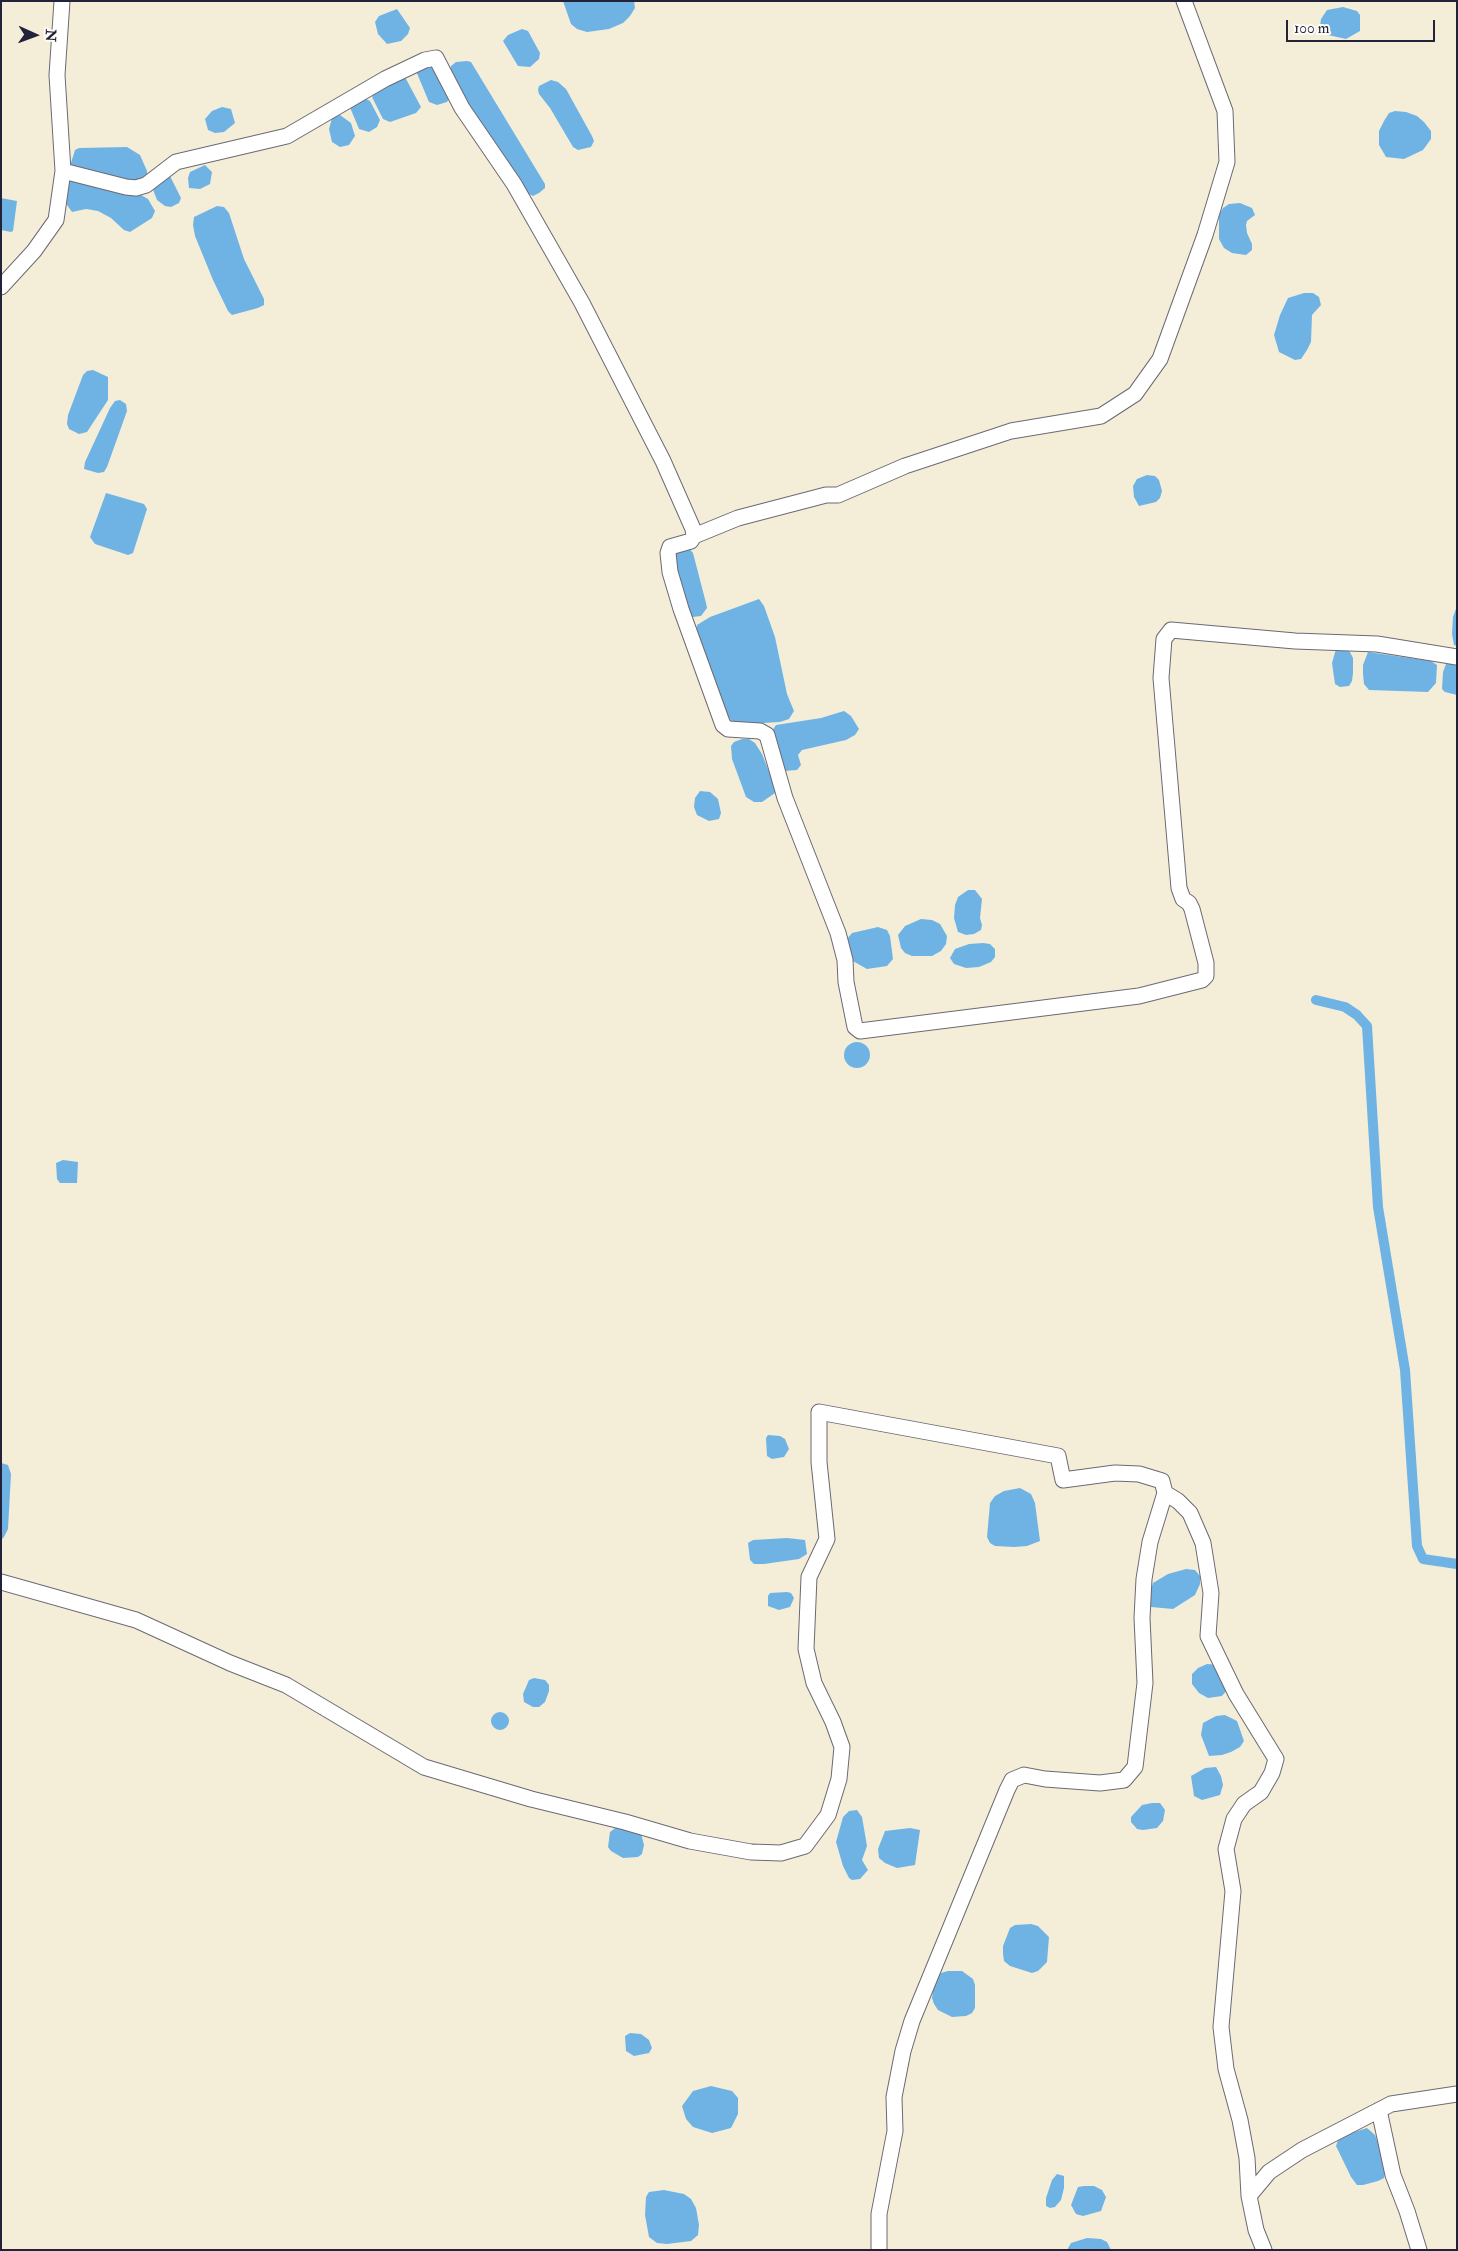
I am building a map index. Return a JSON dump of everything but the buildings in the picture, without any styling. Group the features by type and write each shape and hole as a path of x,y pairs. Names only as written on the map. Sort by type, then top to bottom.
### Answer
{"street":[{"path":"1,287 34,251 56,220 63,171 57,75 62,1"},
{"path":"1184,1 1225,111 1227,162 1204,235 1160,360 1135,394 1101,416 1011,431 905,466 838,495 826,495 738,518 694,536 691,541 670,547 668,553 670,572 681,609 723,725 728,729 748,729 760,731 767,735 785,798 838,933 845,960 846,982 855,1027 860,1031 1140,996 1192,983 1206,976 1206,963 1192,909 1189,903 1182,899 1179,888 1161,678 1164,639 1172,630 1295,641 1377,644 1457,657"},
{"path":"63,171 136,188 146,185 176,162 287,136 385,78 425,60 436,58 462,108 514,184 582,303 663,461 693,529 694,536"},
{"path":"1,1582 136,1620 230,1663 286,1685 424,1767 531,1799 625,1822 690,1841 751,1852 781,1853 805,1846 828,1815 840,1771 842,1747 833,1722 814,1683 806,1649 810,1577 826,1539 819,1462 819,1412 1058,1456 1063,1480 1115,1473 1139,1474 1162,1481 1165,1493 1150,1542 1144,1579 1142,1618 1145,1683 1135,1767 1124,1780 1100,1783 1045,1780 1024,1775 1012,1780 1009,1785 912,2021 894,2097 895,2131 879,2214 879,2250"},
{"path":"1165,1493 1178,1501 1190,1513 1203,1544 1211,1593 1208,1636 1236,1694 1276,1758 1272,1773 1261,1792 1244,1804 1234,1819 1226,1849 1233,1891 1221,2027 1226,2069 1240,2120 1247,2158 1249,2196 1256,2230 1264,2250"},
{"path":"1249,2196 1269,2172 1302,2150 1391,2104 1457,2094"},
{"path":"1379,2110 1393,2175 1419,2250"}],"water":[{"path":"563,1 634,1 635,8 623,23 609,29 587,32 577,29 571,24"},
{"path":"1343,7 1357,11 1360,15 1360,31 1346,39 1328,35 1320,26 1321,19 1327,10"},
{"path":"397,9 410,28 408,34 401,41 387,44 378,34 375,22 379,16"},
{"path":"522,29 528,31 540,53 539,59 530,67 518,66 503,41 508,35"},
{"path":"456,62 471,62 545,184 545,188 539,193 533,196 521,190 467,104 450,72 451,66"},
{"path":"431,63 450,97 447,102 437,105 429,102 416,71"},
{"path":"405,77 421,107 416,113 390,122 383,119 372,97 375,91"},
{"path":"551,80 558,82 566,89 592,136 594,141 591,147 578,150 573,147 550,108 539,94 539,86"},
{"path":"364,98 370,101 380,120 377,127 369,132 359,129 349,105"},
{"path":"222,107 231,109 235,123 224,132 215,133 208,130 205,119 212,111"},
{"path":"1395,111 1417,116 1431,131 1431,139 1423,150 1404,159 1386,157 1379,145 1379,131 1389,113"},
{"path":"340,115 351,123 355,136 349,145 340,147 332,142 329,129 332,118"},
{"path":"127,147 140,155 147,171 147,177 140,184 70,166 75,150 79,148"},
{"path":"205,165 212,172 210,184 200,189 189,188 188,178 190,172"},
{"path":"170,176 181,198 179,203 171,207 165,206 157,200 152,187"},
{"path":"71,180 141,195 148,199 155,211 152,218 130,232 124,230 111,218 98,211 86,209 72,212 67,205 68,184"},
{"path":"1,198 17,201 13,231 11,232 1,230"},
{"path":"1240,203 1252,208 1255,215 1247,221 1246,225 1252,250 1246,255 1232,253 1224,248 1219,239 1219,215 1223,208 1229,204"},
{"path":"217,206 224,207 229,213 244,259 264,299 264,305 258,308 232,315 228,311 213,280 195,236 193,225 194,217"},
{"path":"1304,293 1313,293 1319,297 1321,305 1312,315 1311,342 1301,359 1295,360 1279,352 1274,335 1288,298"},
{"path":"93,370 108,377 108,400 87,432 79,434 69,429 67,424 68,415 83,375 87,371"},
{"path":"120,400 126,404 127,411 107,467 104,472 98,473 84,469 85,462 110,408 115,401"},
{"path":"1147,475 1155,476 1159,480 1162,491 1160,498 1156,502 1139,506 1134,497 1133,486 1137,479"},
{"path":"106,493 144,504 147,509 133,553 128,555 95,544 90,537"},
{"path":"688,547 693,553 707,608 701,616 693,617 688,614 674,575 675,550"},
{"path":"759,599 764,606 775,637 787,694 794,711 789,719 780,722 745,724 732,721 726,715 696,637 697,625 710,617"},
{"path":"1457,606 1457,646 1454,645 1452,634 1453,617"},
{"path":"1344,648 1350,652 1353,658 1353,673 1349,686 1340,687 1335,684 1332,663 1336,649"},
{"path":"1368,652 1431,661 1437,665 1436,683 1428,692 1369,690 1364,684 1363,674 1363,665"},
{"path":"1446,664 1457,664 1457,695 1445,692 1442,689 1443,672"},
{"path":"844,711 851,716 859,729 855,735 846,740 802,750 798,755 801,765 797,770 784,771 772,731 776,725 821,718"},
{"path":"749,739 755,743 762,754 775,787 775,793 762,802 754,802 746,797 732,759 731,746 734,742"},
{"path":"700,791 710,792 718,799 721,813 719,819 709,821 697,815 694,807 695,798"},
{"path":"968,890 975,890 982,899 980,918 982,925 981,930 974,934 966,935 958,932 954,918 958,897"},
{"path":"921,919 932,920 940,924 947,936 946,944 941,951 932,956 912,956 905,953 901,948 898,935 905,926"},
{"path":"878,927 887,930 890,936 893,959 887,966 867,969 851,960 847,939 852,933"},
{"path":"969,944 990,944 995,949 995,957 991,962 979,967 966,968 954,964 950,958 955,949"},
{"path":"857,1042 866,1046 870,1055 866,1064 857,1068 848,1064 844,1055 848,1046"},
{"path":"63,1160 78,1162 77,1183 60,1183 57,1179 56,1163"},
{"path":"768,1435 780,1436 785,1439 789,1449 784,1457 772,1459 767,1456 766,1438"},
{"path":"1,1463 8,1465 11,1474 8,1529 1,1540"},
{"path":"1020,1488 1031,1494 1035,1503 1040,1541 1027,1546 995,1546 990,1543 987,1537 990,1503 995,1496 1004,1491"},
{"path":"787,1538 805,1540 807,1554 799,1559 764,1564 754,1564 750,1560 748,1543 753,1540"},
{"path":"1186,1569 1195,1570 1200,1576 1200,1584 1195,1595 1173,1609 1151,1607 1147,1603 1153,1583 1168,1574"},
{"path":"770,1593 791,1593 794,1598 790,1607 779,1610 768,1606 768,1596"},
{"path":"1207,1664 1219,1665 1227,1690 1222,1696 1208,1698 1199,1693 1192,1684 1192,1674 1198,1668"},
{"path":"534,1678 545,1680 549,1685 545,1702 539,1707 533,1707 524,1702 523,1694 529,1680"},
{"path":"500,1712 506,1715 509,1721 506,1727 500,1730 494,1727 491,1721 494,1715"},
{"path":"1225,1715 1237,1721 1244,1741 1240,1747 1231,1752 1209,1756 1201,1735 1203,1723 1216,1716"},
{"path":"1216,1767 1223,1785 1220,1795 1202,1800 1194,1796 1191,1776 1205,1768"},
{"path":"1160,1803 1165,1810 1163,1821 1157,1828 1137,1829 1131,1822 1131,1817 1142,1805"},
{"path":"857,1810 862,1817 867,1846 862,1860 868,1870 860,1879 852,1880 843,1866 836,1842 843,1817 849,1811"},
{"path":"618,1826 641,1833 644,1845 642,1854 638,1857 623,1858 608,1847 610,1832"},
{"path":"910,1828 920,1830 915,1865 897,1868 879,1858 878,1849 885,1831"},
{"path":"1031,1924 1038,1926 1049,1937 1047,1962 1038,1971 1032,1973 1010,1966 1004,1961 1003,1954 1003,1946 1010,1928 1015,1925"},
{"path":"962,1971 973,1979 975,1985 975,2008 972,2013 966,2016 952,2017 938,2010 934,2004 932,1998 934,1983 941,1973"},
{"path":"630,2033 641,2034 649,2040 652,2048 649,2053 634,2056 626,2051 625,2036"},
{"path":"711,2086 732,2091 738,2098 738,2114 731,2128 712,2133 693,2127 686,2119 682,2106 693,2091"},
{"path":"1367,2128 1375,2135 1381,2151 1385,2173 1384,2178 1378,2181 1357,2185 1336,2146 1339,2137"},
{"path":"1057,2174 1064,2176 1064,2188 1061,2200 1055,2207 1050,2208 1046,2206 1046,2198 1052,2180"},
{"path":"1094,2186 1102,2190 1106,2197 1101,2211 1083,2216 1076,2214 1071,2205 1078,2187"},
{"path":"664,2190 684,2194 691,2199 696,2208 699,2225 698,2235 691,2241 667,2244 657,2243 649,2237 645,2215 646,2197 649,2192"},
{"path":"1087,2238 1101,2239 1107,2242 1111,2250 1067,2250 1071,2243"}],"waterway":[{"path":"1316,1000 1345,1007 1357,1015 1367,1026 1378,1207 1405,1370 1417,1546 1423,1559 1457,1564"}]}
